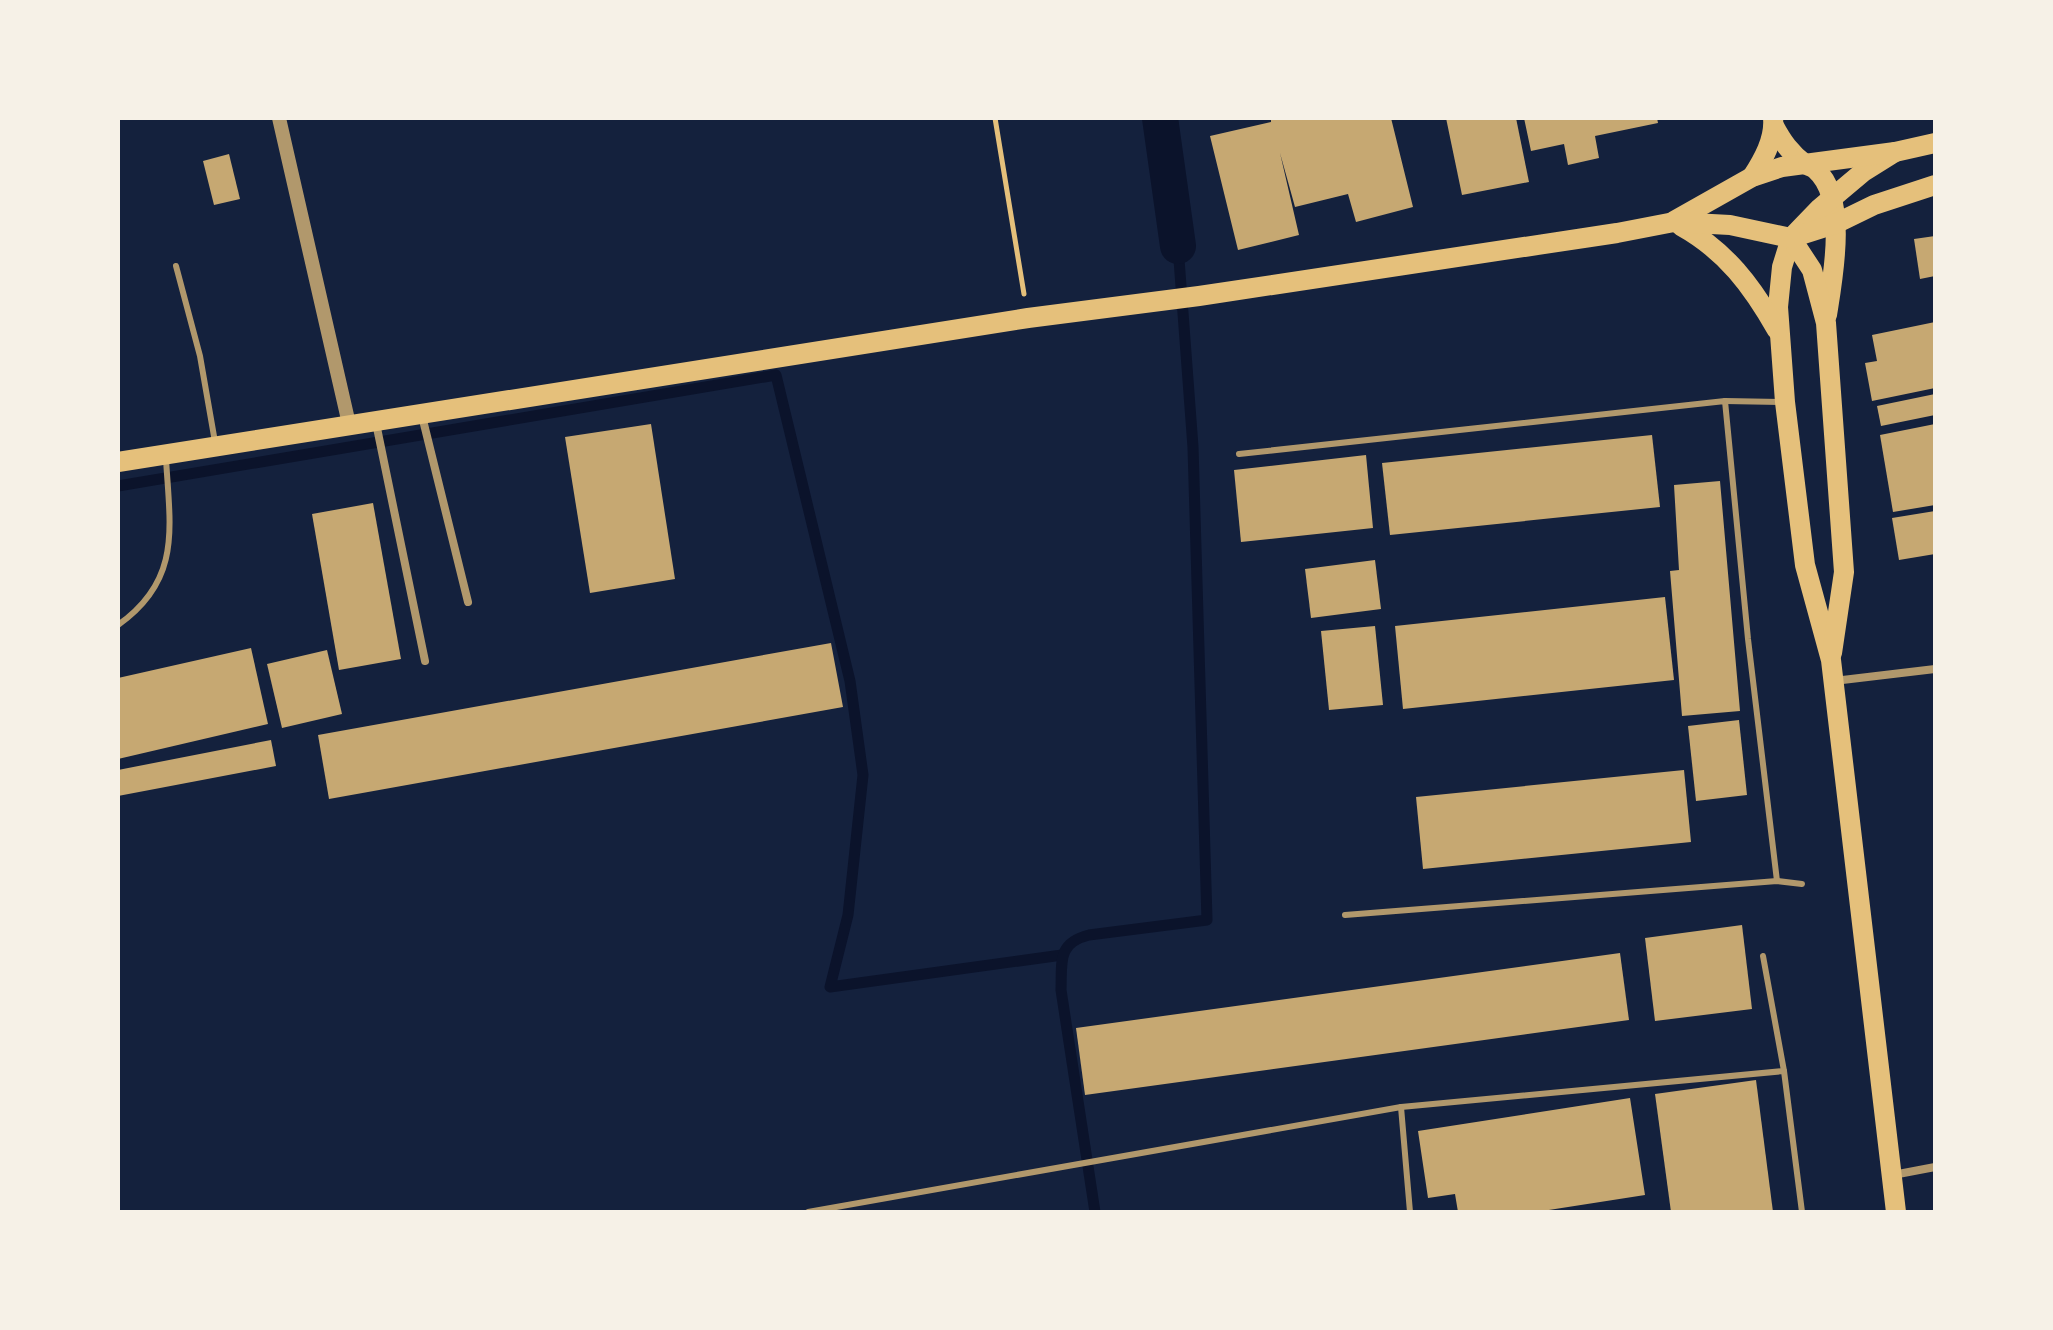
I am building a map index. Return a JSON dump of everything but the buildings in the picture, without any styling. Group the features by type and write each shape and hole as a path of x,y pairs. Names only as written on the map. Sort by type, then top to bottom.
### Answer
{"main road":[{"path":"1774,122 1785,146 1816,170 1832,199 1835,264 1826,323"},
{"path":"1752,177 1766,155 1774,122"},
{"path":"1674,222 1752,177 1782,167 1895,152 1935,143"},
{"path":"1895,152 1863,172 1791,238 1782,267 1778,307 1785,402 1805,565 1832,670 1896,1212"},
{"path":"118,462 166,458 216,446 349,424 376,423 1028,318 1199,296 1674,222 1730,225 1791,238 1935,185"},
{"path":"1674,222 1704,239 1729,260 1758,295 1779,333"},
{"path":"1791,238 1812,270 1826,323 1844,572 1832,670"}],"street":[{"path":"279,118 349,424"},
{"path":"422,415 468,602"},
{"path":"376,423 425,661"},
{"path":"1832,670 1935,669"},
{"path":"1892,1175 1935,1167"}],"lane":[{"path":"176,266 200,356 216,446"},
{"path":"1239,454 1725,401 1785,402"},
{"path":"1725,401 1748,639 1777,881"},
{"path":"118,625 139,608 166,563 171,534 166,458"},
{"path":"1345,915 1777,881 1802,884"},
{"path":"1763,956 1784,1071 1802,1212"},
{"path":"808,1212 1401,1107 1784,1071"},
{"path":"1401,1107 1410,1212"}],"path":[{"path":"995,118 1028,318"}],"waterway":[{"path":"1160,118 1178,246"},
{"path":"1095,1212 1061,990 1063,955 1071,943 1089,935 1207,920 1193,447 1178,246"},
{"path":"118,486 776,375 850,681 863,775 848,915 830,987 1062,955"}]}
